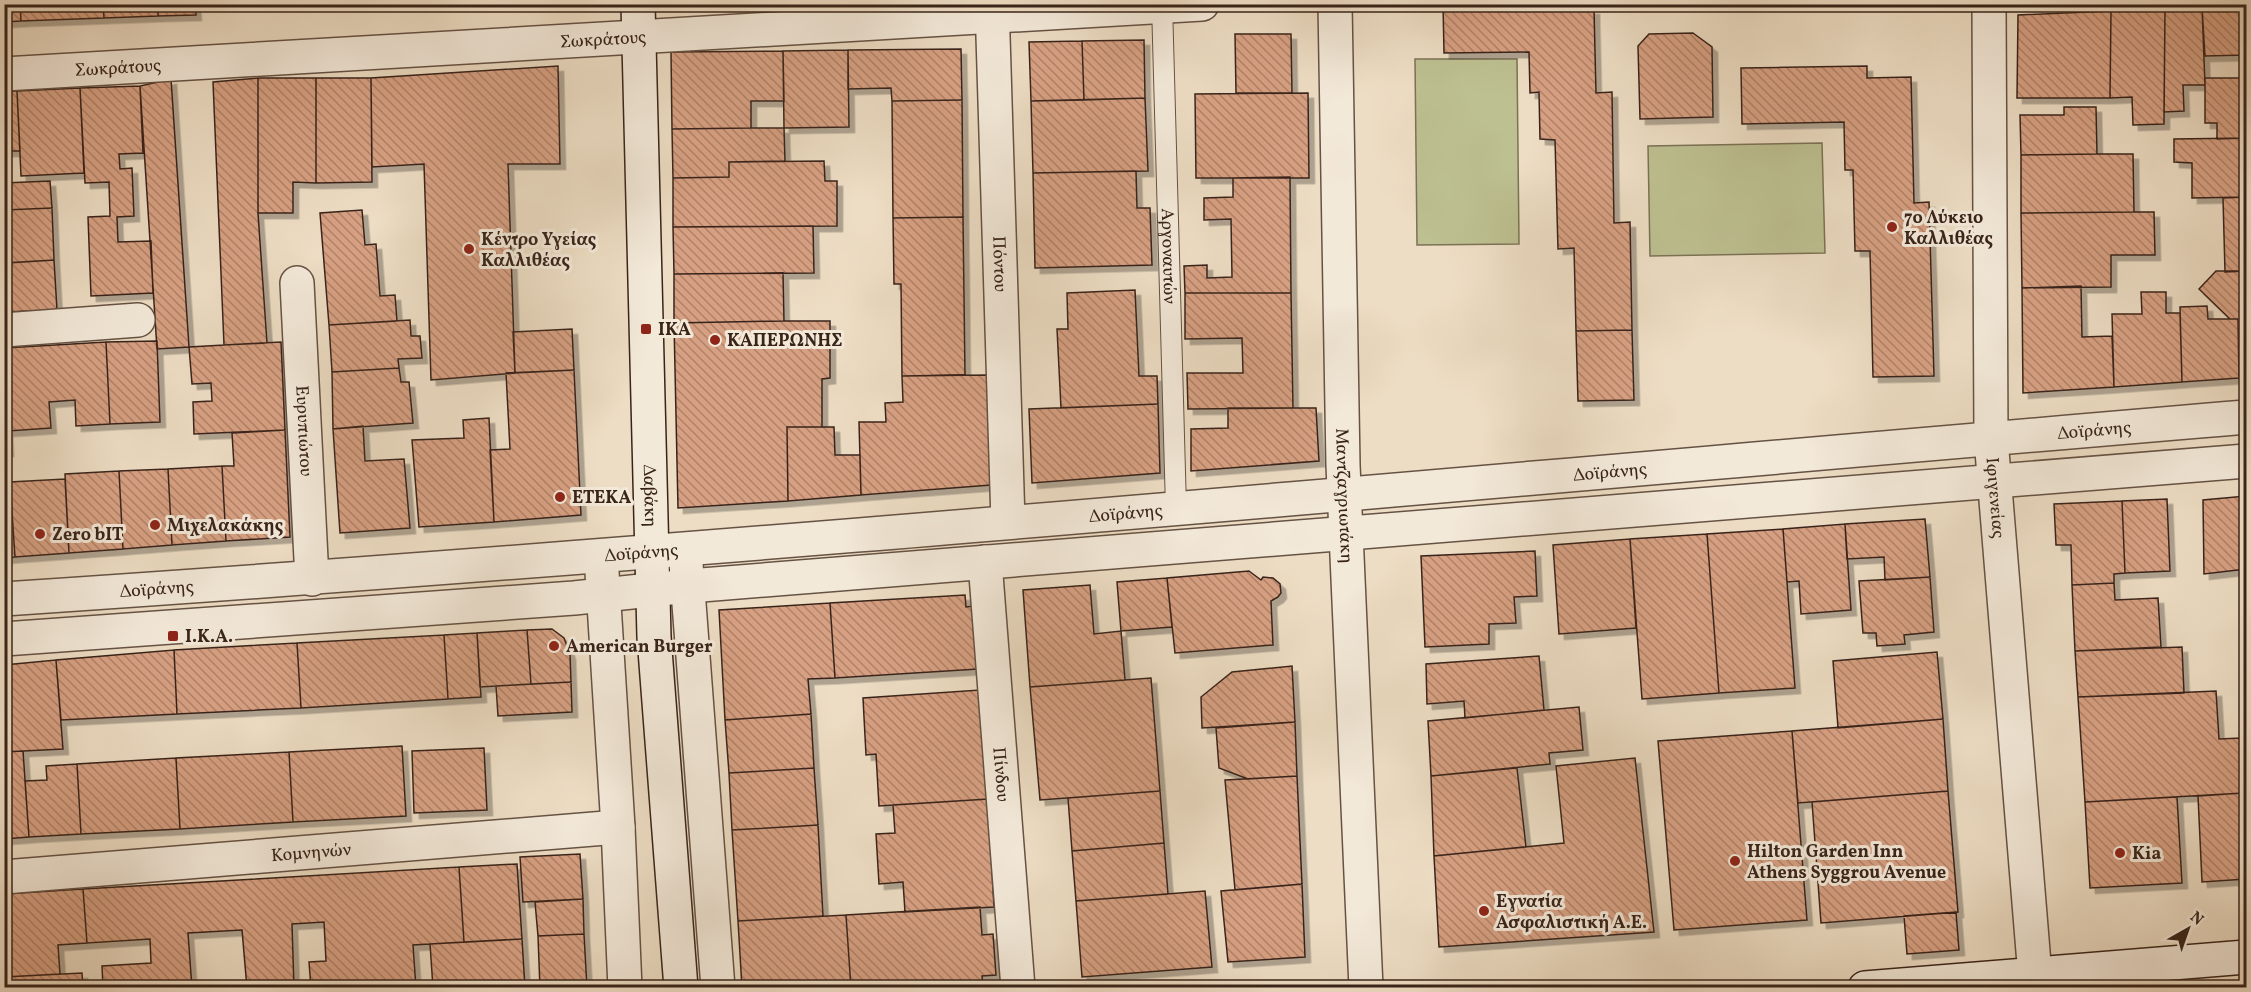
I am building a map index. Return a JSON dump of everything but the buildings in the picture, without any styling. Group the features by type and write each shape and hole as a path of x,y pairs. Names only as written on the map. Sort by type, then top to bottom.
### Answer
{"street":[{"name":"Δαβάκη","path":"638,4 654,637 681,987"},
{"name":"Σωκράτους","path":"4,74 639,37 992,11 1202,4"},
{"name":"Μαντζαγριωτάκη","path":"1335,4 1344,493 1366,987"},
{"name":"Ιφιγενείας","path":"1989,4 1991,439 2036,981"},
{"name":"Πόντου","path":"992,11 1008,522"},
{"name":"Ευρυπιώτου","path":"297,283 312,579"},
{"path":"4,330 138,320"},
{"name":"Δοϊράνης","path":"4,600 312,579 652,552 2247,417"},
{"path":"4,639 604,595 652,589 2247,461"},
{"path":"685,549 718,987"},
{"path":"601,556 618,826 625,987"},
{"name":"Πίνδου","path":"985,562 1018,987"},
{"name":"Κομνηνών","path":"4,877 618,826"},
{"path":"1865,987 2036,981 2247,957"}],"lane":[{"name":"Αργοναυτών","path":"1162,6 1176,508"}],"green space":[{"path":"1415,59 1517,59 1519,244 1417,245"},
{"path":"1822,143 1825,253 1650,256 1648,146"}],"place":[{"name":"7ο Λύκειο Καλλιθέας","path":"1892,227"},
{"name":"Κέντρο Υγείας Καλλιθέας","path":"469,249"},
{"name":"ΙΚΑ","path":"646,329"},
{"name":"ΚΑΠΕΡΩΝΗΣ","path":"715,340"},
{"name":"ΕΤΕΚΑ","path":"560,497"},
{"name":"Μιχελακάκης","path":"155,525"},
{"name":"Zero bIT","path":"40,534"},
{"name":"Ι.Κ.Α.","path":"173,636"},
{"name":"American Burger","path":"554,646"},
{"name":"Kia","path":"2120,853"},
{"name":"Hilton Garden Inn Athens Syggrou Avenue","path":"1735,861"},
{"name":"Εγνατία Ασφαλιστική Α.Ε.","path":"1484,911"}]}
